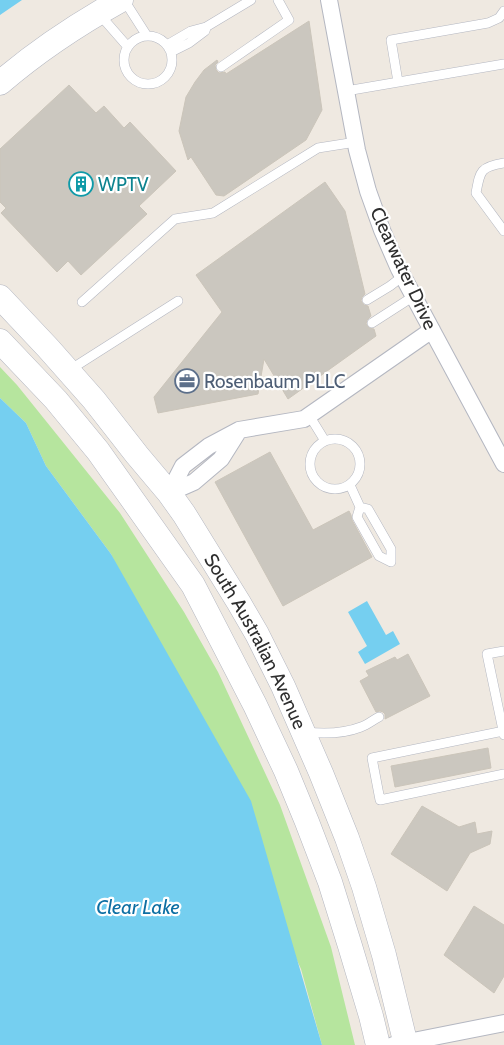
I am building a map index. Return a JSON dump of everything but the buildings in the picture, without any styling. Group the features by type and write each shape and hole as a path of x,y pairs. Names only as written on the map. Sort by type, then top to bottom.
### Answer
{"main road":[{"path":"0,83 51,43 98,13 123,0"},
{"name":"South Australian Avenue","path":"0,297 94,400 137,455 170,493 257,634 283,686 347,838 384,955 402,1044"},
{"name":"South Australian Avenue","path":"0,342 56,400 92,444 193,585 250,696 286,771 307,822 330,882 378,1045"},
{"path":"140,509 170,493"}],"street":[{"name":"Clearwater Drive","path":"329,0 356,142 368,191 382,230 403,276 432,330 497,440 504,464"},
{"path":"170,493 183,466 209,446 239,430 304,419 432,330"},
{"path":"402,1044 504,1023"}],"lane":[{"path":"123,0 147,36"},
{"path":"169,48 189,43 205,31 206,27 252,0"},
{"path":"221,67 290,20 278,0"},
{"path":"398,82 391,40 488,23 499,18 504,11"},
{"path":"98,13 128,47"},
{"path":"147,36 162,40 169,48 172,60 168,75 162,80 146,84 138,82 131,77 124,63 128,47 133,42 147,36"},
{"path":"346,91 504,64"},
{"path":"82,302 175,219 213,213 318,148 356,142"},
{"path":"504,163 486,168 479,175 476,193 504,231"},
{"path":"367,300 403,276"},
{"path":"372,323 414,296"},
{"path":"68,371 178,302"},
{"path":"309,415 325,440"},
{"path":"333,438 349,442 360,455 360,472 350,485 343,489 334,490 319,484 313,477 310,469 310,460 313,452 325,440 333,438"},
{"path":"350,485 360,507 357,517 379,556 391,562 391,549 368,510 360,507"},
{"path":"370,540 381,532"},
{"path":"504,651 487,654 500,695 504,733 372,758 380,800 504,774"},
{"path":"302,731 323,734 337,733 360,728 378,717"}],"green space":[{"path":"0,367 17,385 120,513 184,612 218,672 280,805 331,947 355,1045 322,1045 301,969 111,554 46,466 26,423 0,398"}],"water":[{"path":"0,0 22,0 0,15"},
{"name":"Clear Lake","path":"0,398 26,423 46,466 111,554 251,801 322,1045 0,1045"},
{"path":"367,601 386,635 393,631 400,644 365,664 358,652 367,646 348,612"}],"place":[{"name":"WPTV","path":"81,184"},
{"name":"Rosenbaum PLLC","path":"187,381"}]}
